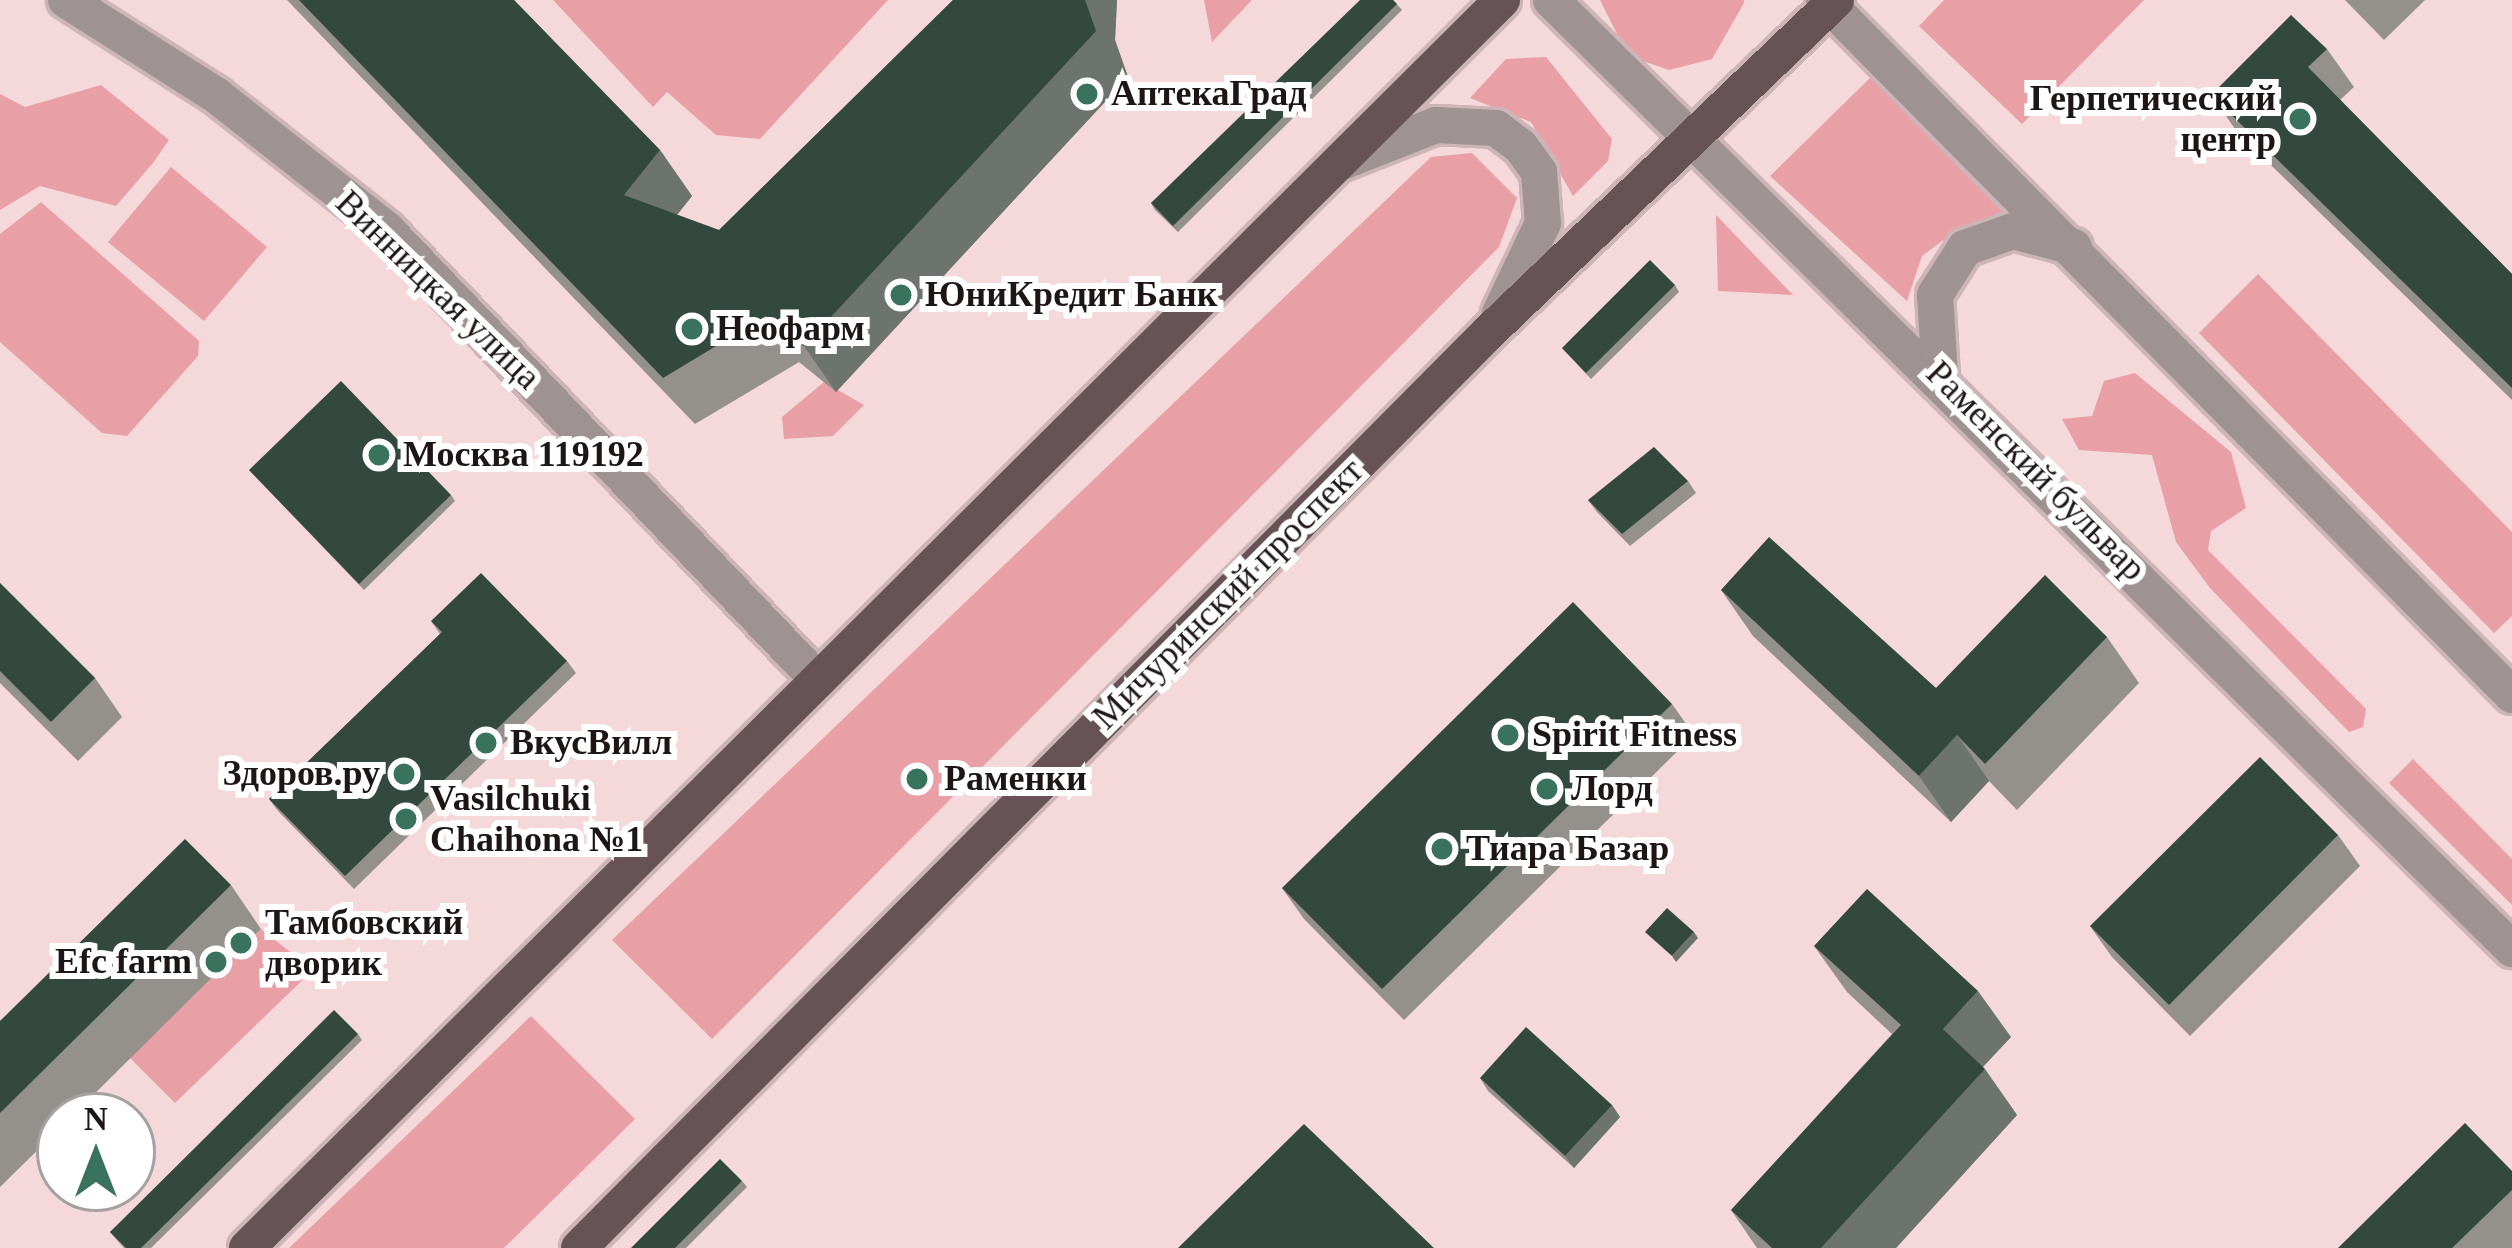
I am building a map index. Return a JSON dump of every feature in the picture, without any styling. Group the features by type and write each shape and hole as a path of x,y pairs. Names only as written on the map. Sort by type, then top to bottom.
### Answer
{"main road":[{"path":"247,1248 1502,0"},
{"name":"Мичуринский проспект","path":"579,1248 1489,332 1694,139 1830,2"}],"street":[{"name":"Винницкая улица","path":"66,0 217,96 387,230 818,680"},
{"name":"Раменский бульвар","path":"1552,0 1940,376 2512,949"},
{"path":"1830,2 2512,694"},
{"path":"1326,170 1436,125 1496,128 1521,147 1539,172 1544,223 1489,332"},
{"path":"1940,376 1935,295 1965,248 2014,231 2078,249"}],"shaded area":[{"path":"553,0 888,0 760,139 716,135 667,92 653,107"},
{"path":"1204,0 1252,0 1212,42"},
{"path":"1600,0 1744,3 1712,59 1669,70 1628,56"},
{"path":"1944,0 2144,0 2022,124 1919,26"},
{"path":"1546,57 1612,139 1608,161 1573,196 1531,122 1470,98 1506,59"},
{"path":"1871,77 2012,221 1961,227 1922,256 1907,301 1770,176"},
{"path":"101,85 169,140 153,163 116,206 40,186 0,210 0,94 25,107"},
{"path":"1472,153 1517,198 1499,247 712,1039 612,940 1431,157"},
{"path":"171,167 267,247 204,321 108,242"},
{"path":"41,202 199,341 198,356 127,436 102,433 0,342 0,234"},
{"path":"1716,215 1793,295 1718,291"},
{"path":"2258,274 2512,532 2512,616 2494,633 2199,333"},
{"path":"2135,373 2231,452 2246,508 2211,531 2208,550 2366,709 2363,727 2349,732 2210,588 2176,542 2152,455 2079,450 2062,419 2092,416 2104,381"},
{"path":"824,382 864,405 833,436 784,439 782,417"},
{"path":"2413,759 2512,859 2512,905 2389,783"},
{"path":"261,929 313,970 175,1103 130,1058"},
{"path":"531,1016 635,1119 504,1248 289,1248"}],"building":[{"path":"299,0 514,0 660,150 624,195 719,230 953,0 1085,0 1096,31 804,346 766,316 663,378"},
{"path":"1360,0 1397,4 1173,226 1151,203"},
{"path":"2291,15 2327,49 2308,67 2512,274 2512,388 2211,95"},
{"path":"1650,260 1675,285 1586,373 1562,348"},
{"path":"341,381 451,495 359,584 249,470"},
{"path":"1654,447 1688,481 1622,534 1588,500"},
{"path":"1769,537 1936,688 2045,575 2107,637 1985,764 1957,735 1919,776 1721,590"},
{"path":"481,573 567,661 345,876 269,799 442,632 431,621"},
{"path":"0,583 95,678 51,722 0,671"},
{"path":"1573,602 1672,704 1382,989 1282,888"},
{"path":"2260,757 2338,835 2169,1005 2090,926"},
{"path":"185,839 231,885 0,1113 0,1021"},
{"path":"1867,889 1978,991 1943,1029 1985,1069 1821,1248 1772,1248 1731,1210 1901,1025 1814,946"},
{"path":"1667,908 1694,932 1672,956 1645,932"},
{"path":"334,1010 358,1034 141,1248 126,1248 110,1232 130,1212 156,1212 156,1186"},
{"path":"1526,1027 1612,1105 1565,1156 1480,1078"},
{"path":"2465,1123 2512,1171 2512,1190 2452,1248 2338,1248"},
{"path":"1304,1124 1434,1248 1178,1248"},
{"path":"720,1159 742,1181 675,1248 631,1248"}],"place":[{"name":"АптекаГрад","path":"1087,94"},
{"name":"Герпетический центр","path":"2300,119"},
{"name":"ЮниКредит Банк","path":"901,295"},
{"name":"Неофарм","path":"692,329"},
{"name":"Москва 119192","path":"379,455"},
{"name":"Spirit Fitness","path":"1508,735"},
{"name":"ВкусВилл","path":"486,743"},
{"name":"Здоров.ру","path":"404,774"},
{"name":"Раменки","path":"917,779"},
{"name":"Лорд","path":"1547,789"},
{"name":"Vasilchuki Chaihona №1","path":"406,819"},
{"name":"Тиара Базар","path":"1442,849"},
{"name":"Тамбовский дворик","path":"241,943"},
{"name":"Efc farm","path":"216,962"}]}
